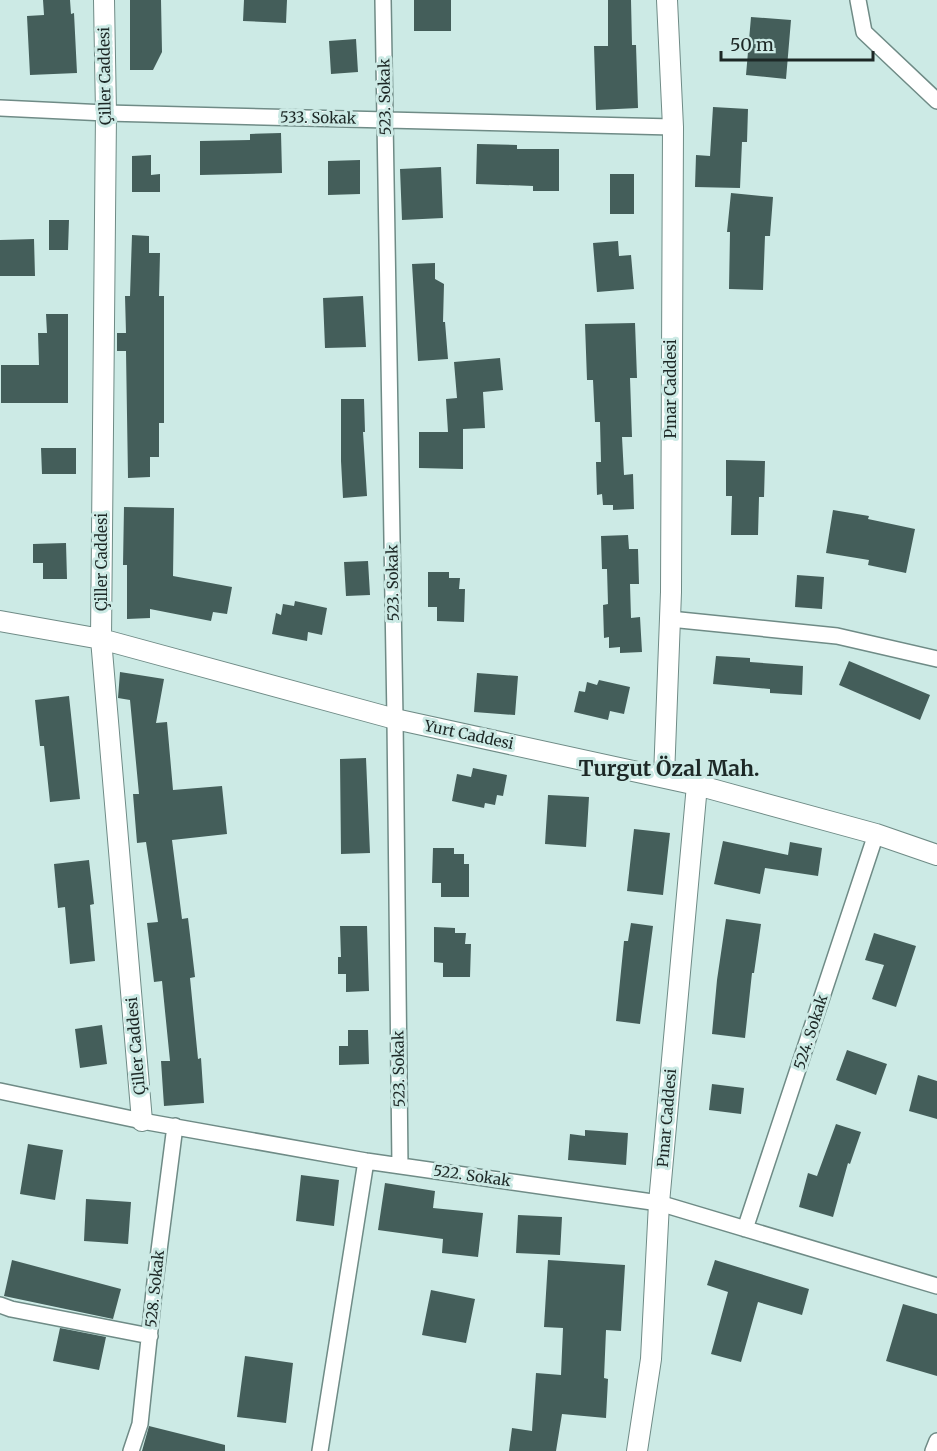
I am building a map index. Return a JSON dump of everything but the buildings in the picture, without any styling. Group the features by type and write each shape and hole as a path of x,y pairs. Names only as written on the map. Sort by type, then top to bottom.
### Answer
{"street":[{"name":"Çiller Caddesi","path":"104,0 106,113 101,639 142,1121"},
{"name":"523. Sokak","path":"383,0 400,1166"},
{"name":"Pınar Caddesi","path":"664,777 670,619 673,127 666,0"},
{"path":"858,0 864,32 937,101"},
{"name":"533. Sokak","path":"0,108 106,113 673,127"},
{"path":"670,619 837,636 937,659"},
{"name":"Yurt Caddesi","path":"0,621 101,639 395,719 664,777 876,834 937,855"},
{"name":"Pınar Caddesi","path":"637,1451 651,1359 659,1203 696,785"},
{"name":"524. Sokak","path":"745,1229 876,834"},
{"name":"522. Sokak","path":"0,1091 142,1121 366,1161 659,1203 937,1286"},
{"name":"528. Sokak","path":"131,1451 140,1424 175,1126"},
{"path":"320,1451 366,1161"},
{"path":"0,1305 150,1336"},
{"path":"933,1451 937,1441"}],"district":[{"name":"Turgut Özal Mah.","path":"669,769"}]}
